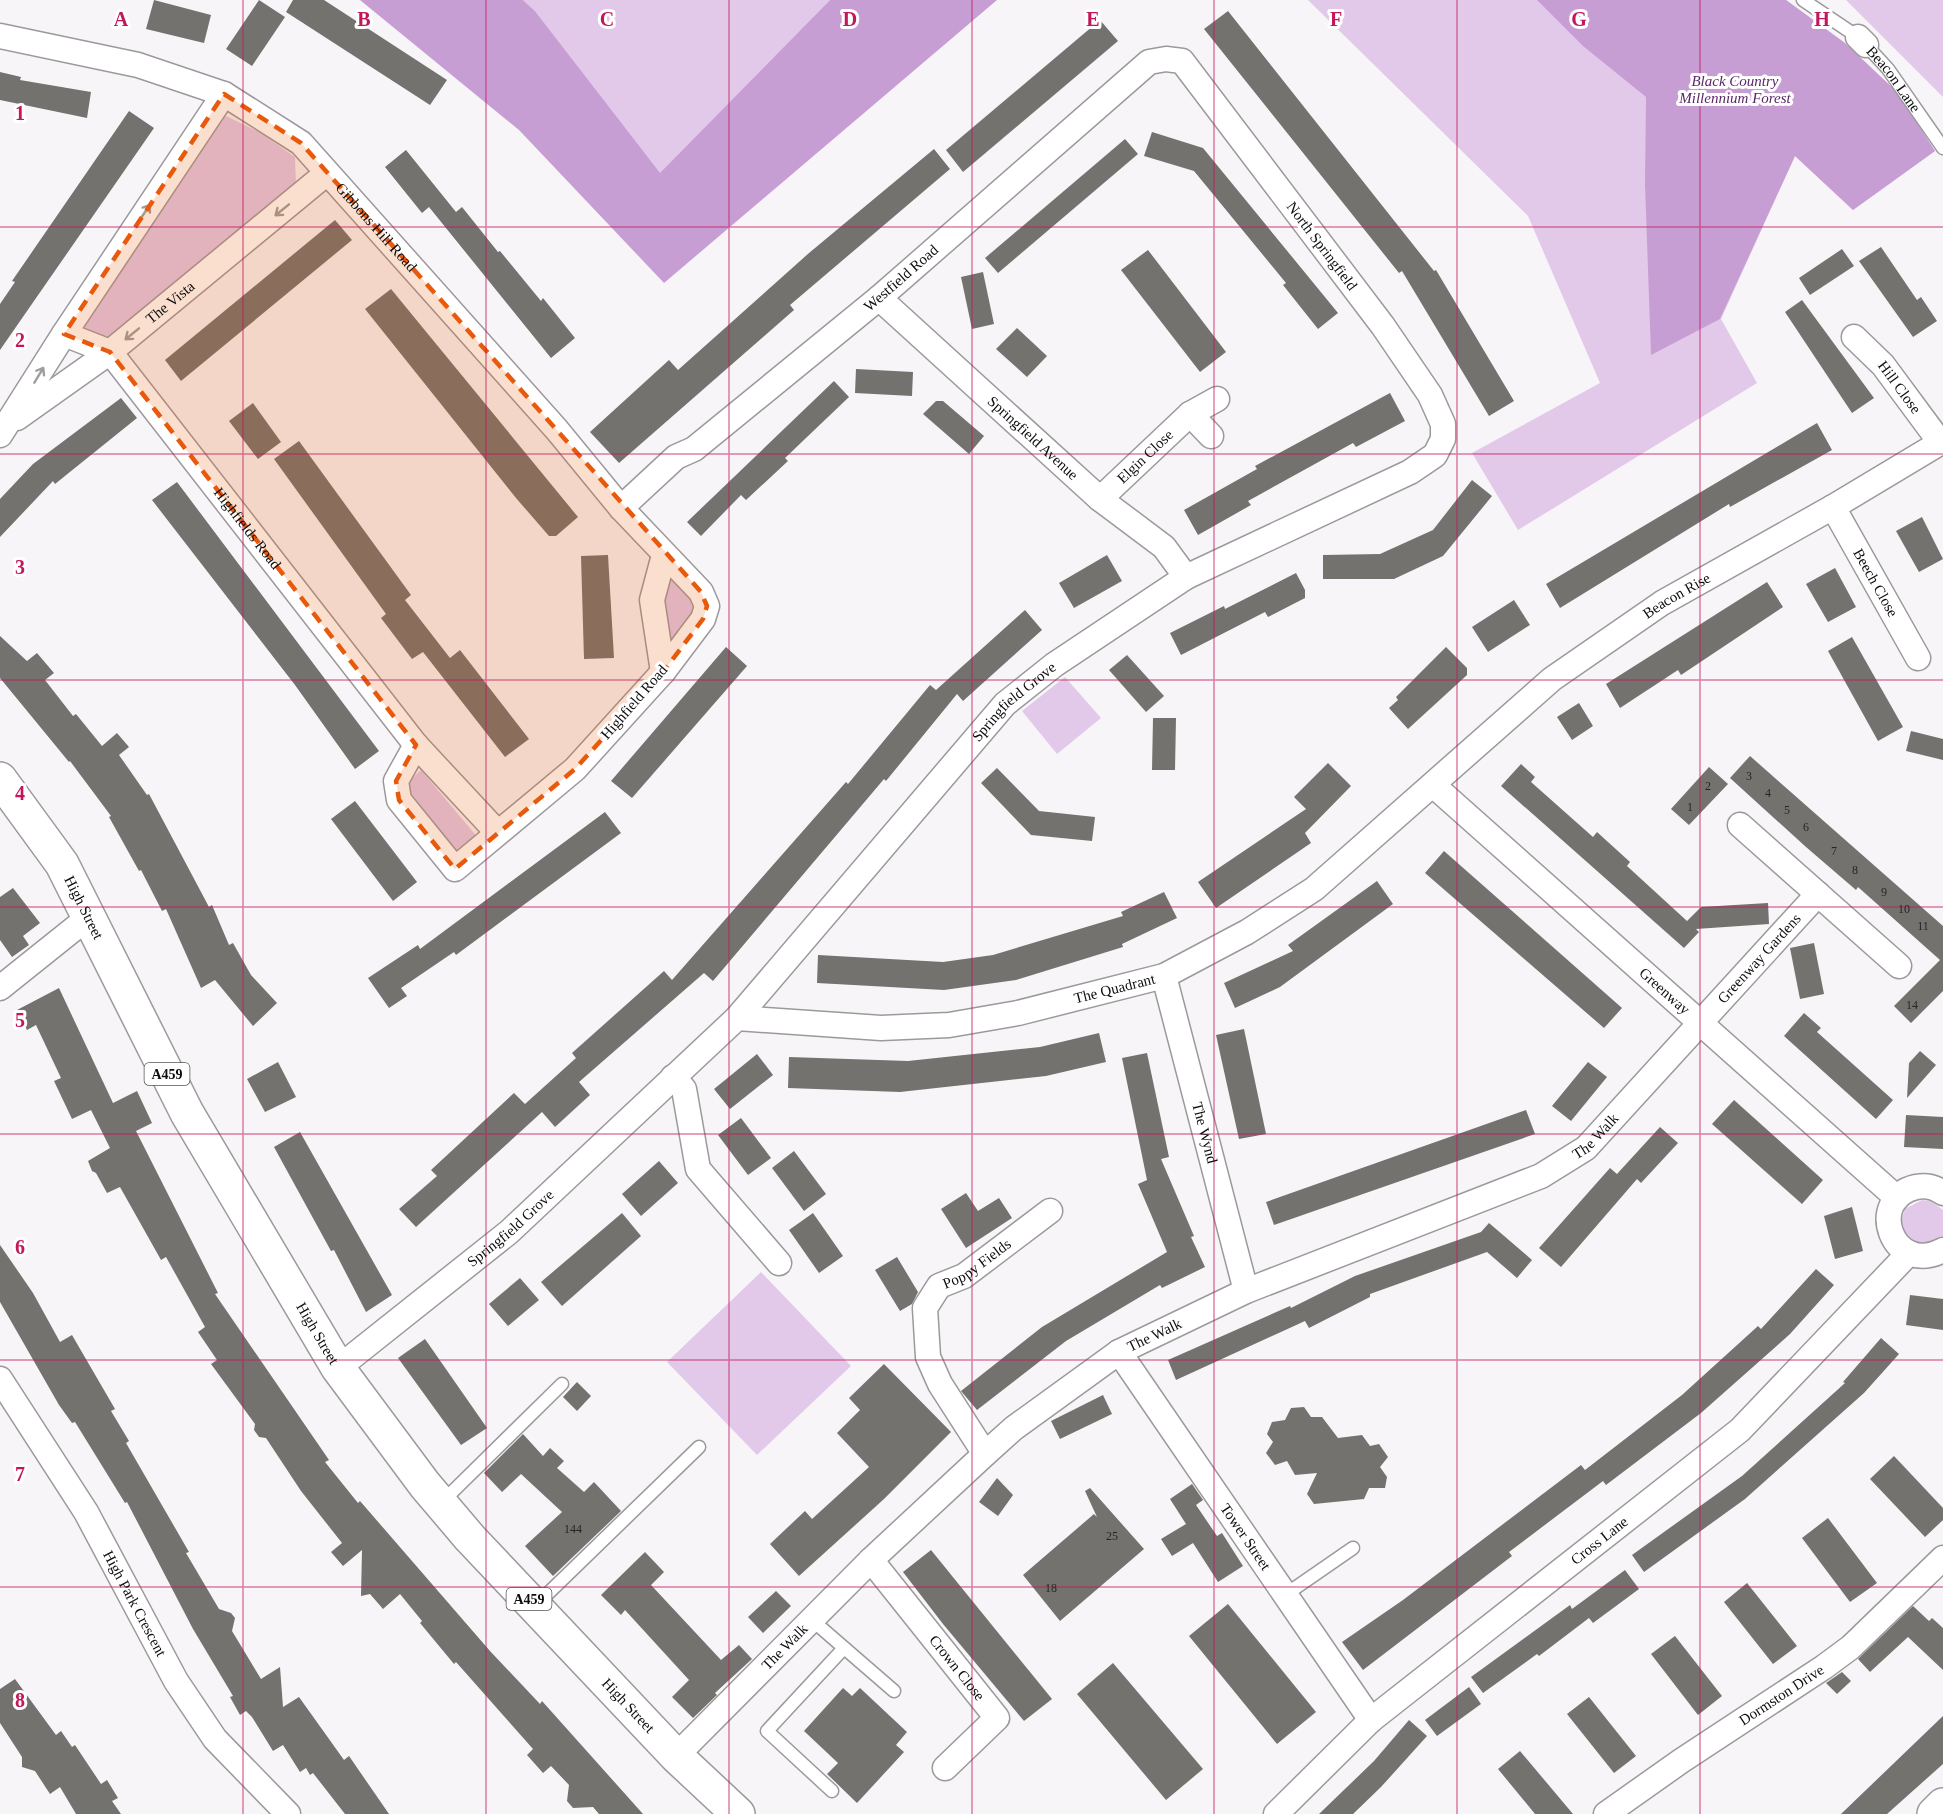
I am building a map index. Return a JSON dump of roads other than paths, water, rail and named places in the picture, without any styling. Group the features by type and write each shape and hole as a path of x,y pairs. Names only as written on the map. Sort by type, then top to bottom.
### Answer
{"main road":[{"name":"High Street","path":"0,779 62,864 187,1113 338,1368 441,1503 676,1756 738,1814"},
{"path":"1934,1814 1943,1805"}],"street":[{"name":"Gibbons Hill Road","path":"0,36 138,65 224,94 301,144 557,430 621,508 664,555"},
{"name":"Westfield Road","path":"621,508 676,457 694,448 879,298 1149,62 1166,59 1182,62"},
{"name":"North Springfield","path":"1182,62 1383,326 1430,395 1443,424 1443,440"},
{"name":"The Vista","path":"4,430 64,334 224,94"},
{"name":"The Vista","path":"4,430 110,352 327,173"},
{"name":"Springfield Avenue","path":"879,298 1100,499 1164,547 1186,577"},
{"path":"64,334 110,352"},
{"name":"Hill Close","path":"1854,337 1883,365 1941,442"},
{"name":"Highfields Road","path":"110,352 416,745 497,832"},
{"name":"Elgin Close","path":"1100,499 1190,414 1217,399"},
{"path":"1190,414 1212,436"},
{"name":"Springfield Grove","path":"338,1368 509,1232 737,1018 1005,704 1054,665 1186,577 1410,472 1435,454 1443,440"},
{"name":"Beacon Rise","path":"1433,785 1552,680 1662,603 1833,507 1941,442"},
{"name":"Beech Close","path":"1833,507 1918,658"},
{"path":"663,672 652,600 664,555"},
{"name":"Highfield Road","path":"497,832 575,769 663,672 703,619 707,606 701,592 664,555"},
{"path":"416,745 396,781 399,800 455,868 497,832"},
{"name":"The Quadrant","path":"737,1018 881,1029 949,1025 1018,1013 1164,976 1248,932 1314,890 1433,785"},
{"name":"Greenway","path":"1433,785 1897,1198"},
{"path":"1740,825 1899,966"},
{"name":"Greenway Gardens","path":"1699,1023 1818,894"},
{"path":"0,988 90,916"},
{"name":"The Wynd","path":"1164,976 1246,1291"},
{"name":"The Walk","path":"676,1756 872,1560 985,1454 1014,1428 1119,1352 1246,1291 1541,1176 1586,1148 1699,1023"},
{"path":"673,1077 684,1089 698,1169 779,1263"},
{"path":"1943,1193 1922,1186 1908,1189 1897,1198 1890,1209 1888,1222 1891,1235 1898,1246 1909,1253 1932,1255 1943,1250"},
{"name":"Poppy Fields","path":"985,1454 940,1384 928,1358 925,1308 939,1286 964,1276 1050,1211"},
{"name":"Cross Lane","path":"1276,1814 1371,1720 1740,1430 1909,1253"},
{"name":"Tower Street","path":"1119,1352 1371,1720"},
{"name":"High Park Crescent","path":"0,1379 86,1512 176,1681 215,1739 288,1814"},
{"name":"Dormston Drive","path":"1606,1814 1681,1761 1824,1668 1851,1647 1943,1558"},
{"name":"Crown Close","path":"872,1560 997,1718 945,1768"}],"lane":[{"name":"Beacon Lane","path":"1803,0 1862,41 1888,69 1943,148"},
{"path":"441,1503 562,1384"},
{"path":"535,1606 699,1447"},
{"path":"1285,1595 1353,1548"},
{"path":"812,1620 894,1691"},
{"path":"832,1791 767,1731 844,1648"}],"park label":[{"name":"Black Country Millennium Forest","path":"1735,90"}]}
